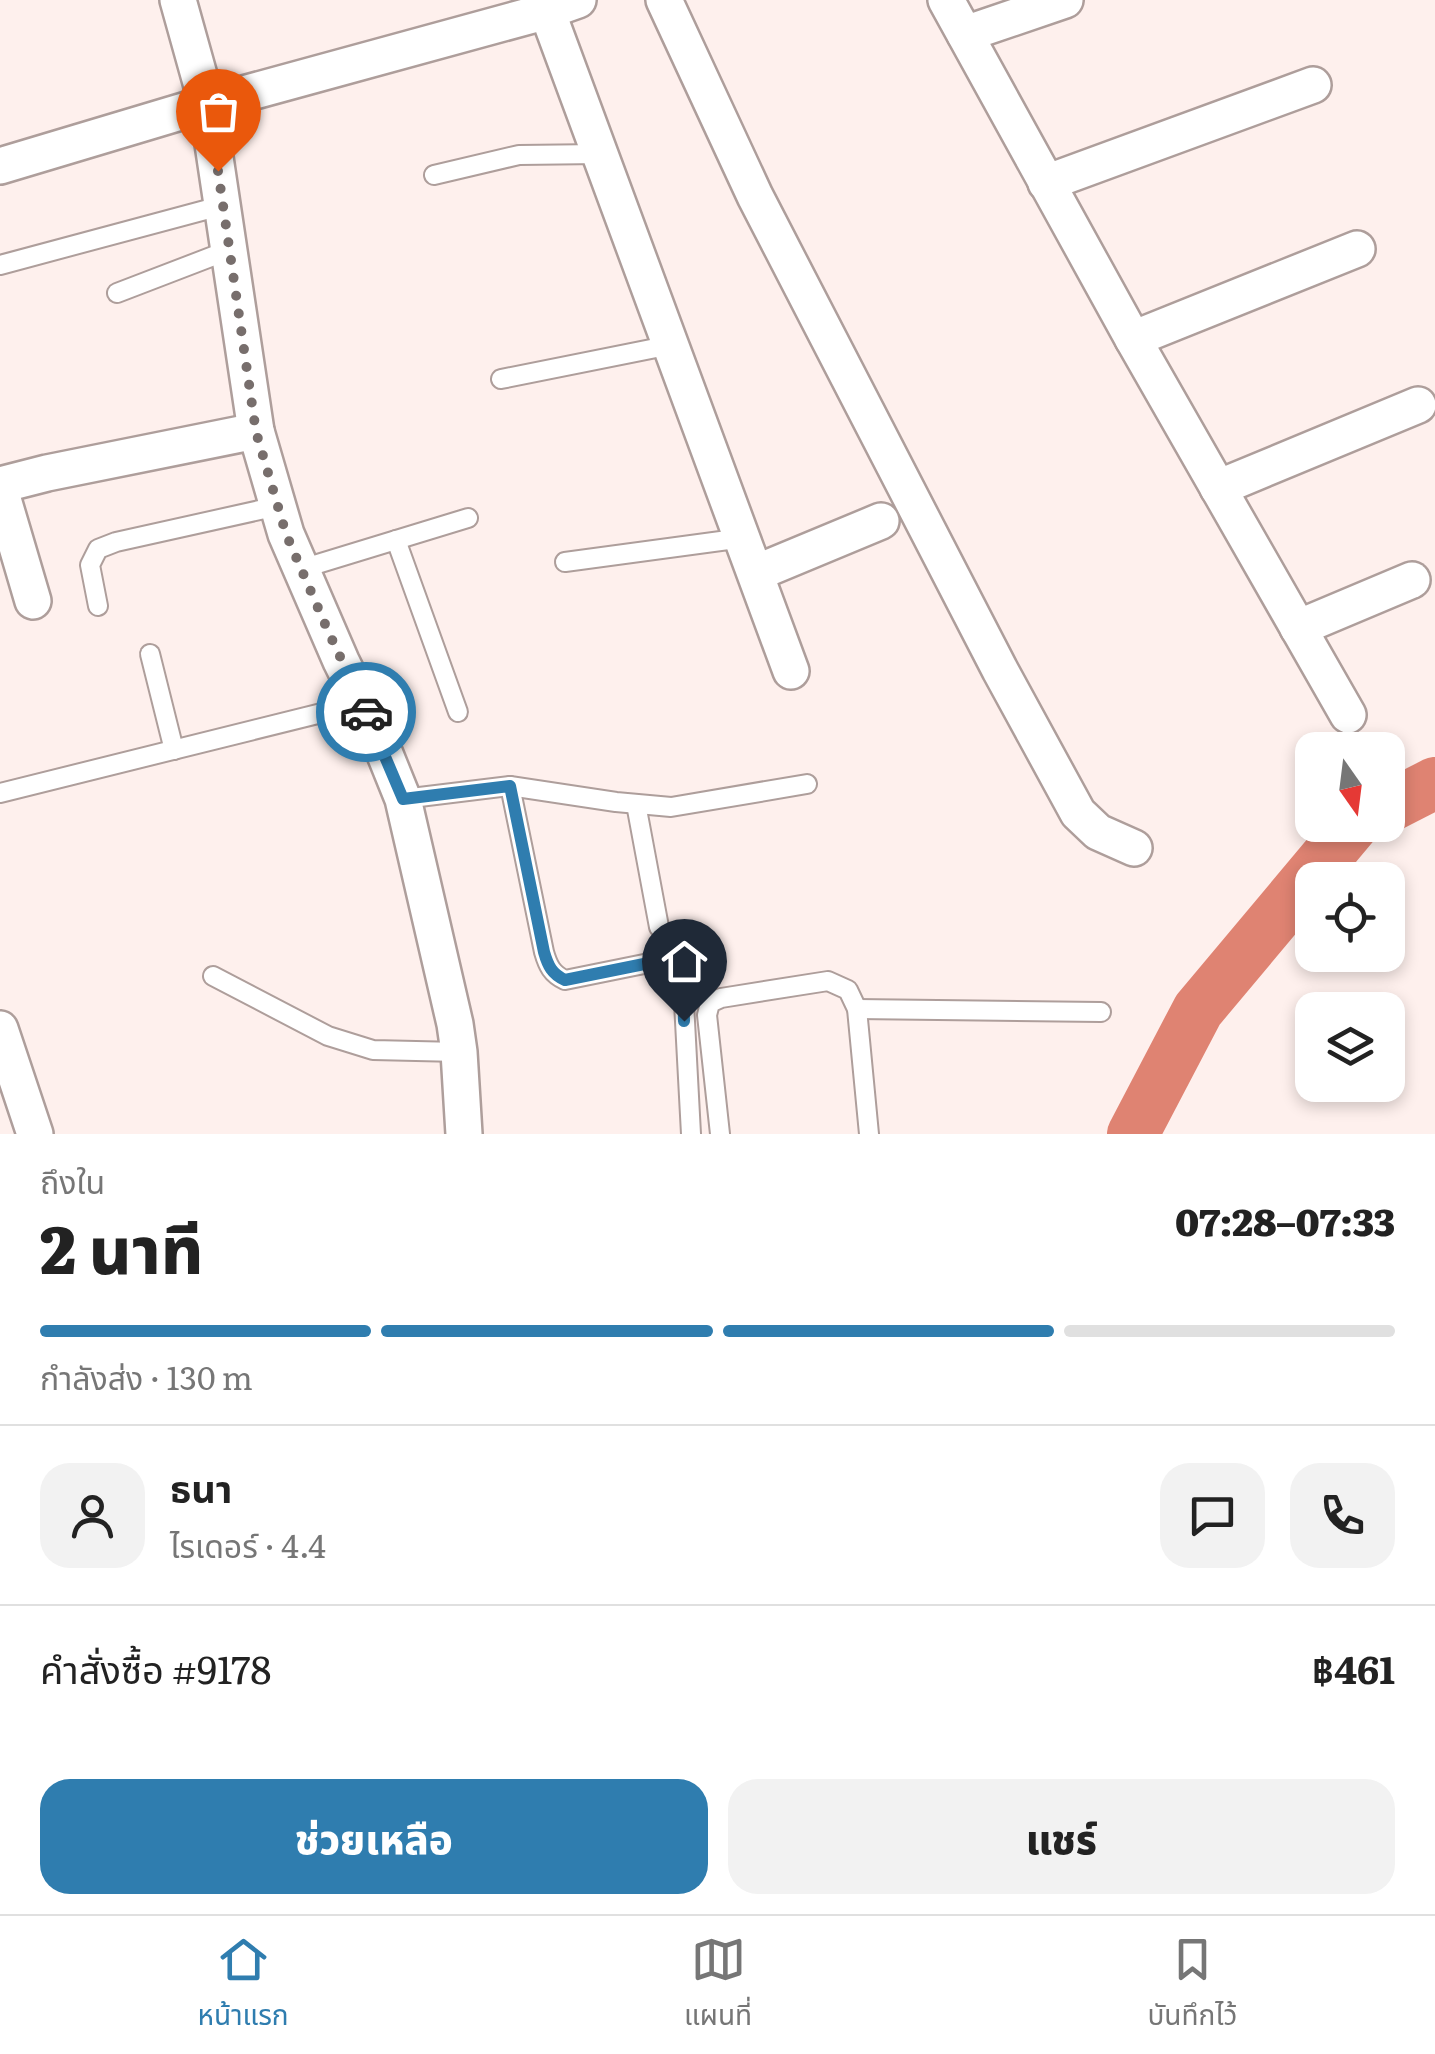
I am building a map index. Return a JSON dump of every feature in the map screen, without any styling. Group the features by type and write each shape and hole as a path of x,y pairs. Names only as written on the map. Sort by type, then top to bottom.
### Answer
{"street":[{"path":"178,0 207,104 256,432 300,570 403,799 455,1024 464,1134"},
{"path":"664,0 754,196 1078,813 1098,832 1134,848"},
{"path":"946,0 1132,338 1348,715"},
{"path":"965,34 1065,0"},
{"path":"0,166 562,6 600,154 791,671"},
{"path":"1046,183 1312,86"},
{"path":"1132,338 1357,249"},
{"path":"1218,488 1418,406"},
{"path":"33,601 0,487 48,473 256,432"},
{"path":"756,573 881,521"},
{"path":"1298,628 1412,580"},
{"path":"0,1029 35,1134"}],"lane":[{"path":"434,175 519,155 600,154"},
{"path":"0,265 224,204"},
{"path":"117,293 229,250"},
{"path":"501,380 671,345"},
{"path":"98,606 90,565 98,549 278,506"},
{"path":"300,570 468,518"},
{"path":"565,562 743,538"},
{"path":"396,540 458,712"},
{"path":"150,654 174,750"},
{"path":"0,793 362,704"},
{"path":"403,799 510,786 670,807 807,784"},
{"path":"510,786 544,952 555,976 565,980 654,962 668,962 678,971 691,1134"},
{"path":"636,804 659,928"},
{"path":"213,976 328,1036 372,1050 459,1052"},
{"path":"720,1134 707,1015 710,1003 720,998 828,982 848,990 857,1009 869,1134"},
{"path":"857,1009 1101,1012"}],"waterway":[{"path":"1405,798 1435,783"},
{"path":"1133,1134 1198,1010 1339,842"}],"way so far":[{"path":"218,171 256,432 300,570 366,712"}],"route":[{"path":"366,712 403,799 510,786 544,952 555,976 565,980 668,962 678,971 682,984 684,1021"}]}
